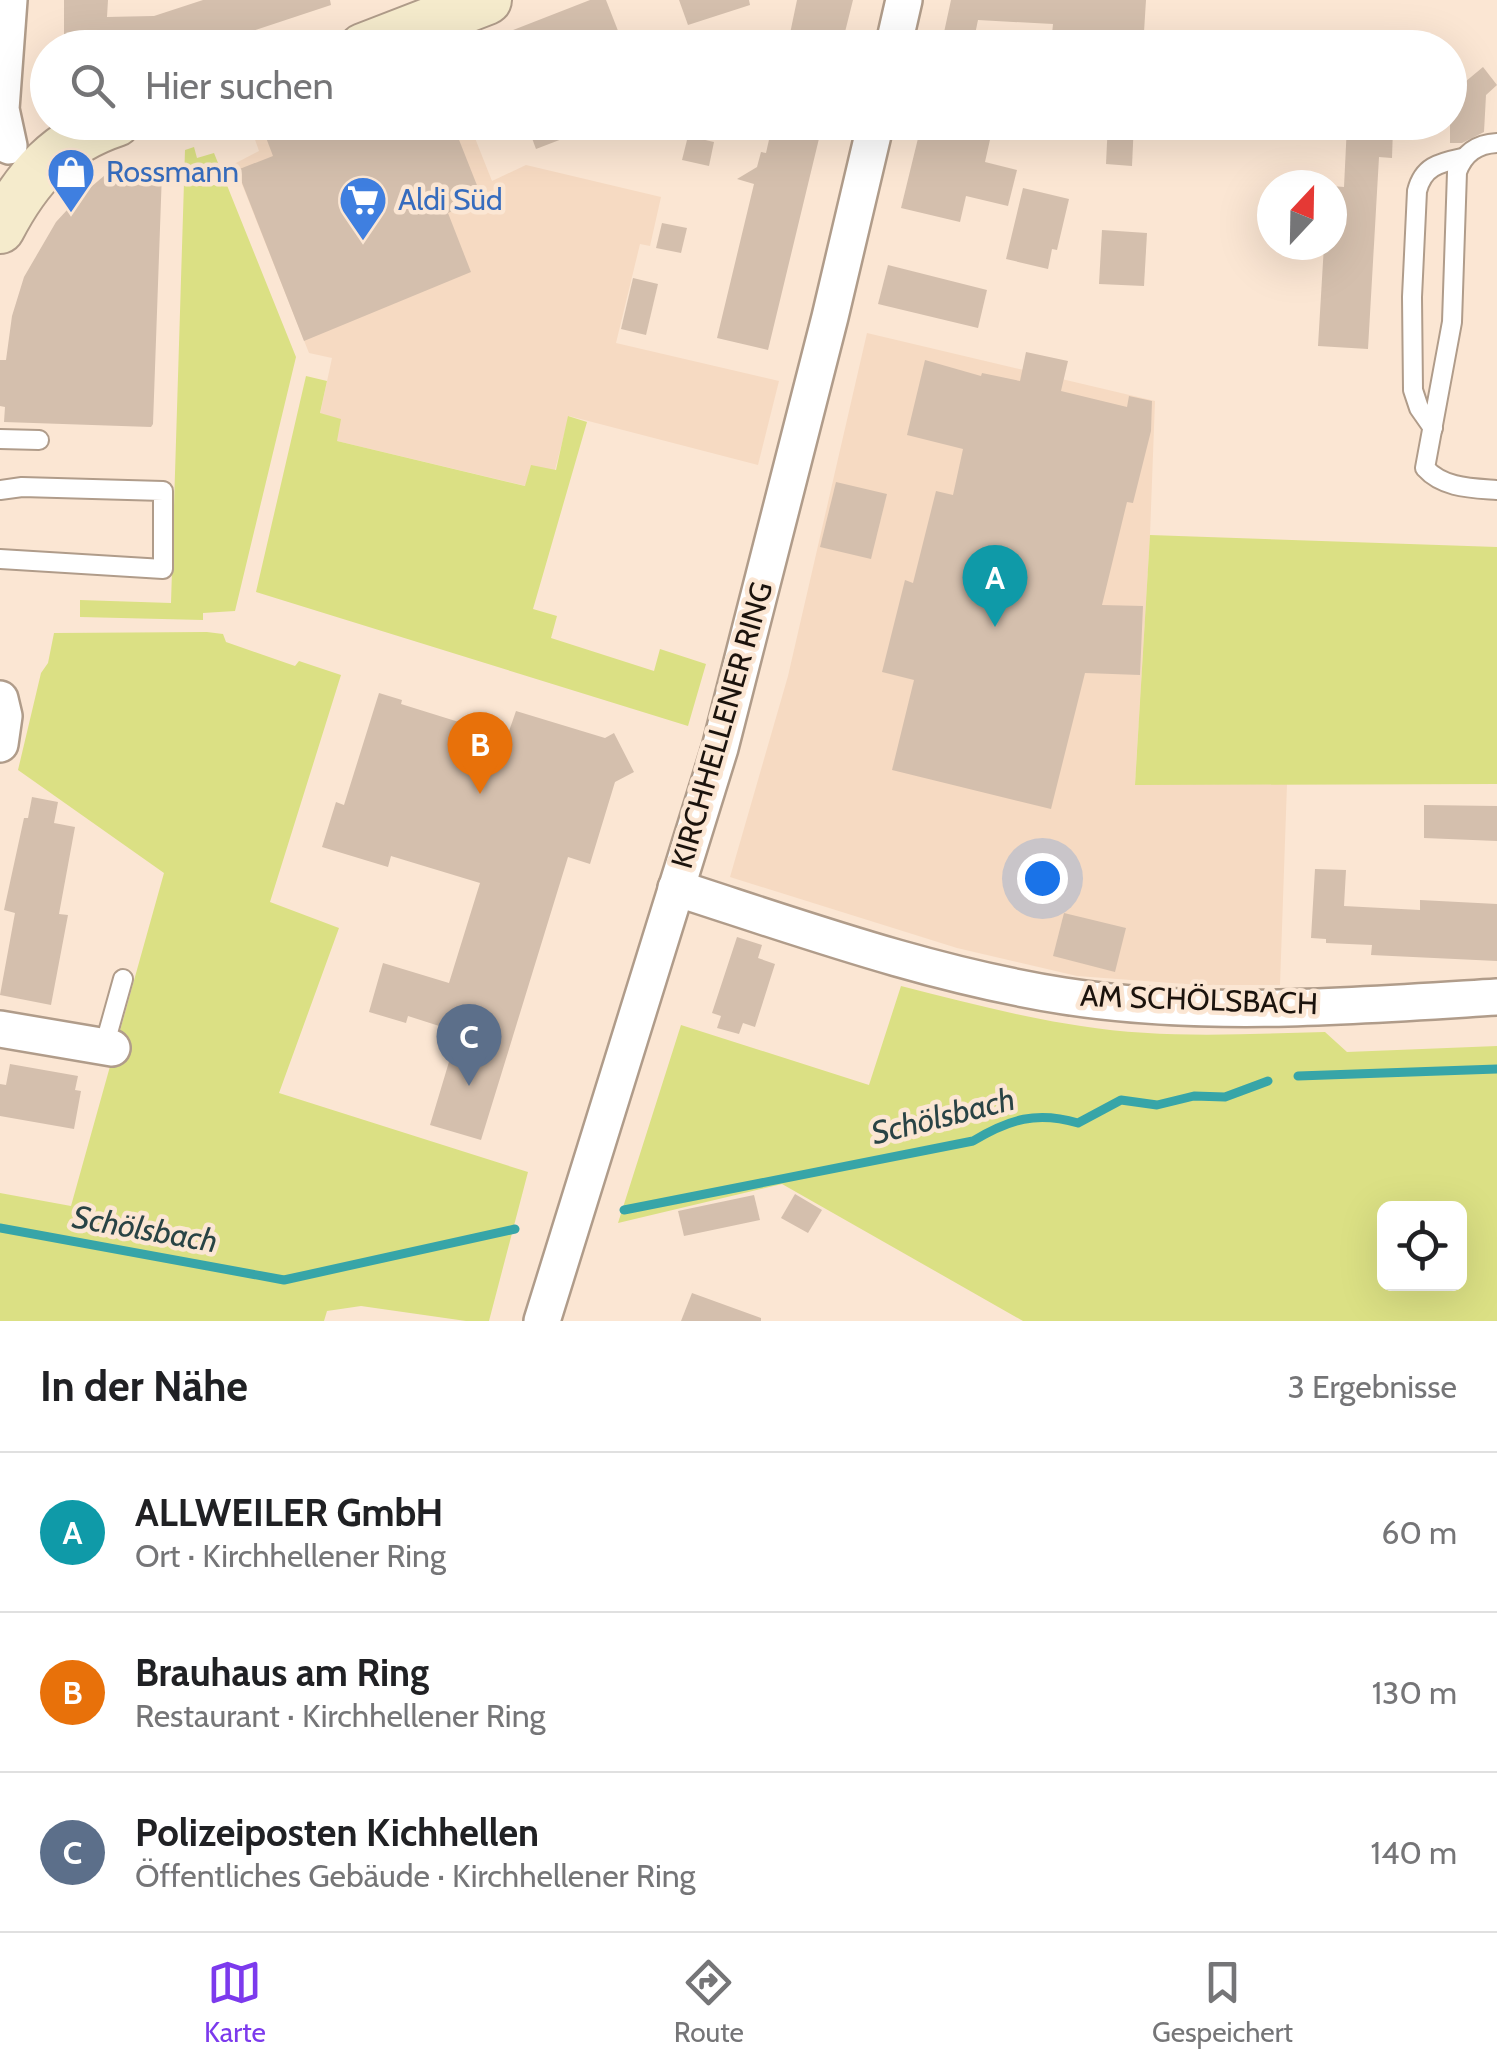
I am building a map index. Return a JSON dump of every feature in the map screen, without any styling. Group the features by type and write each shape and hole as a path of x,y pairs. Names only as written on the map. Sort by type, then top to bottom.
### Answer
{"street":[{"path":"0,229 18,152 1,109 9,0"},
{"path":"410,30 487,0"},
{"path":"897,30 904,0"},
{"path":"18,152 76,140"},
{"name":"KIRCHHELLENER RING","path":"542,1321 744,660 872,140"},
{"path":"0,699 4,716 0,744"},
{"name":"AM SCHÖLSBACH","path":"676,888 957,975 1066,996 1152,1006 1285,1007 1497,997"},
{"path":"0,1030 108,1048"}],"lane":[{"path":"1433,428 1412,390 1412,297 1420,177 1432,166 1497,143"},
{"path":"1462,158 1457,172 1452,322 1425,468 1434,478 1462,487 1497,490"},
{"path":"0,439 39,440"},
{"path":"0,490 22,487 163,492 163,568 0,559"},
{"path":"108,1048 123,978"}],"shaded area":[{"path":"255,140 476,140 492,181 526,165 661,197 650,246 640,244 616,343 779,381 758,465 569,416 555,470 526,486 337,441 320,414 332,358 309,353 234,164 259,151"},
{"path":"867,333 1155,401 1135,784 1287,784 1280,985 1199,985 1077,976 957,948 730,877 788,676"}],"green space":[{"path":"194,147 197,158 214,153 296,357 235,611 203,613 203,620 80,617 80,600 171,603 185,150"},
{"path":"306,376 327,381 320,413 341,419 337,441 525,486 531,465 556,470 568,416 587,422 533,609 557,616 551,638 654,671 660,649 706,664 688,726 256,592"},
{"path":"1150,535 1497,547 1497,784 1135,785"},
{"path":"54,633 223,634 226,642 295,666 299,661 341,675 270,902 339,928 279,1093 528,1172 489,1321 361,1306 327,1311 324,1321 0,1321 0,1193 71,1206 164,873 18,770 41,673 48,663"},
{"path":"901,986 1013,1013 1111,1030 1203,1035 1325,1032 1347,1052 1497,1046 1497,1321 1023,1321 782,1184 618,1223 681,1025 869,1085"}],"building":[{"path":"64,0 108,0 107,17 154,16 203,0 330,0 331,5 255,30 64,30"},
{"path":"590,0 606,0 618,30 513,30"},
{"path":"679,0 749,0 750,5 688,25"},
{"path":"797,0 853,0 846,30 791,30"},
{"path":"951,0 1146,0 1144,30 1052,30 1053,24 978,20 976,30 945,30"},
{"path":"1483,67 1497,85 1486,95 1484,132 1462,143 1450,143 1467,140 1467,80"},
{"name":"Aldi Süd","path":"267,140 459,140 482,198 448,213 471,272 304,341 237,170 273,156"},
{"path":"533,140 559,140 536,149"},
{"path":"687,140 714,142 709,166 682,160"},
{"path":"769,140 819,140 768,350 717,338 754,184 737,179 757,167 761,152 766,153"},
{"path":"918,140 990,140 985,162 1017,170 1008,206 966,196 960,222 901,208"},
{"path":"1107,140 1133,140 1132,166 1106,164"},
{"path":"1346,140 1393,140 1392,158 1379,157 1368,349 1318,346 1323,260 1347,260"},
{"path":"111,170 162,172 153,424 151,427 4,422 0,360 6,360 12,316 24,277 56,222"},
{"path":"1023,188 1069,199 1057,250 1052,249 1048,269 1006,259"},
{"path":"662,223 687,228 681,253 656,248"},
{"path":"1102,230 1147,233 1144,286 1099,284"},
{"path":"888,265 987,290 978,328 878,304"},
{"path":"633,278 658,284 646,335 621,329"},
{"path":"1026,352 1068,361 1061,391 1127,407 1129,396 1152,401 1151,431 1133,503 1127,502 1102,605 1143,606 1140,675 1085,673 1051,809 892,770 914,680 882,672 905,580 913,583 936,491 953,495 963,449 907,435 925,360 981,376 982,373 1020,381"},
{"path":"836,482 887,494 871,559 820,547"},
{"path":"379,693 402,700 401,704 507,737 516,711 605,738 614,733 634,772 615,782 590,864 568,857 481,1140 430,1125 458,1032 408,1016 406,1023 369,1012 383,963 449,983 480,883 391,856 388,867 322,847 336,802 344,805"},
{"path":"32,797 58,802 54,823 75,827 59,914 68,915 51,1005 0,995 15,913 4,910"},
{"path":"1424,805 1497,806 1497,841 1424,838"},
{"path":"1315,869 1346,870 1344,906 1420,910 1420,900 1497,904 1497,961 1371,955 1372,945 1326,943 1326,939 1311,938"},
{"path":"1064,913 1126,928 1115,972 1053,956"},
{"path":"737,937 762,945 758,958 775,964 755,1027 743,1023 739,1034 717,1028 721,1016 712,1013"},
{"path":"10,1064 78,1076 75,1090 81,1091 74,1129 0,1116 0,1084 6,1085"},
{"path":"795,1194 822,1210 808,1233 781,1218"},
{"path":"754,1195 760,1220 684,1236 678,1211"},
{"path":"692,1293 761,1318 761,1321 681,1321"}],"waterway":[{"name":"Schölsbach","path":"1298,1076 1497,1069"},
{"name":"Schölsbach","path":"624,1210 973,1141 1024,1119 1078,1123 1121,1100 1157,1105 1194,1096 1225,1097 1268,1081"},
{"name":"Schölsbach","path":"0,1228 284,1280 515,1229"}],"place":[{"name":"Rossmann","path":"71,214"},
{"name":"Aldi Süd","path":"363,242"},
{"name":"ALLWEILER GmbH","path":"995,627"},
{"name":"Brauhaus am Ring","path":"480,794"},
{"name":"Polizeiposten Kichhellen","path":"469,1086"}]}
